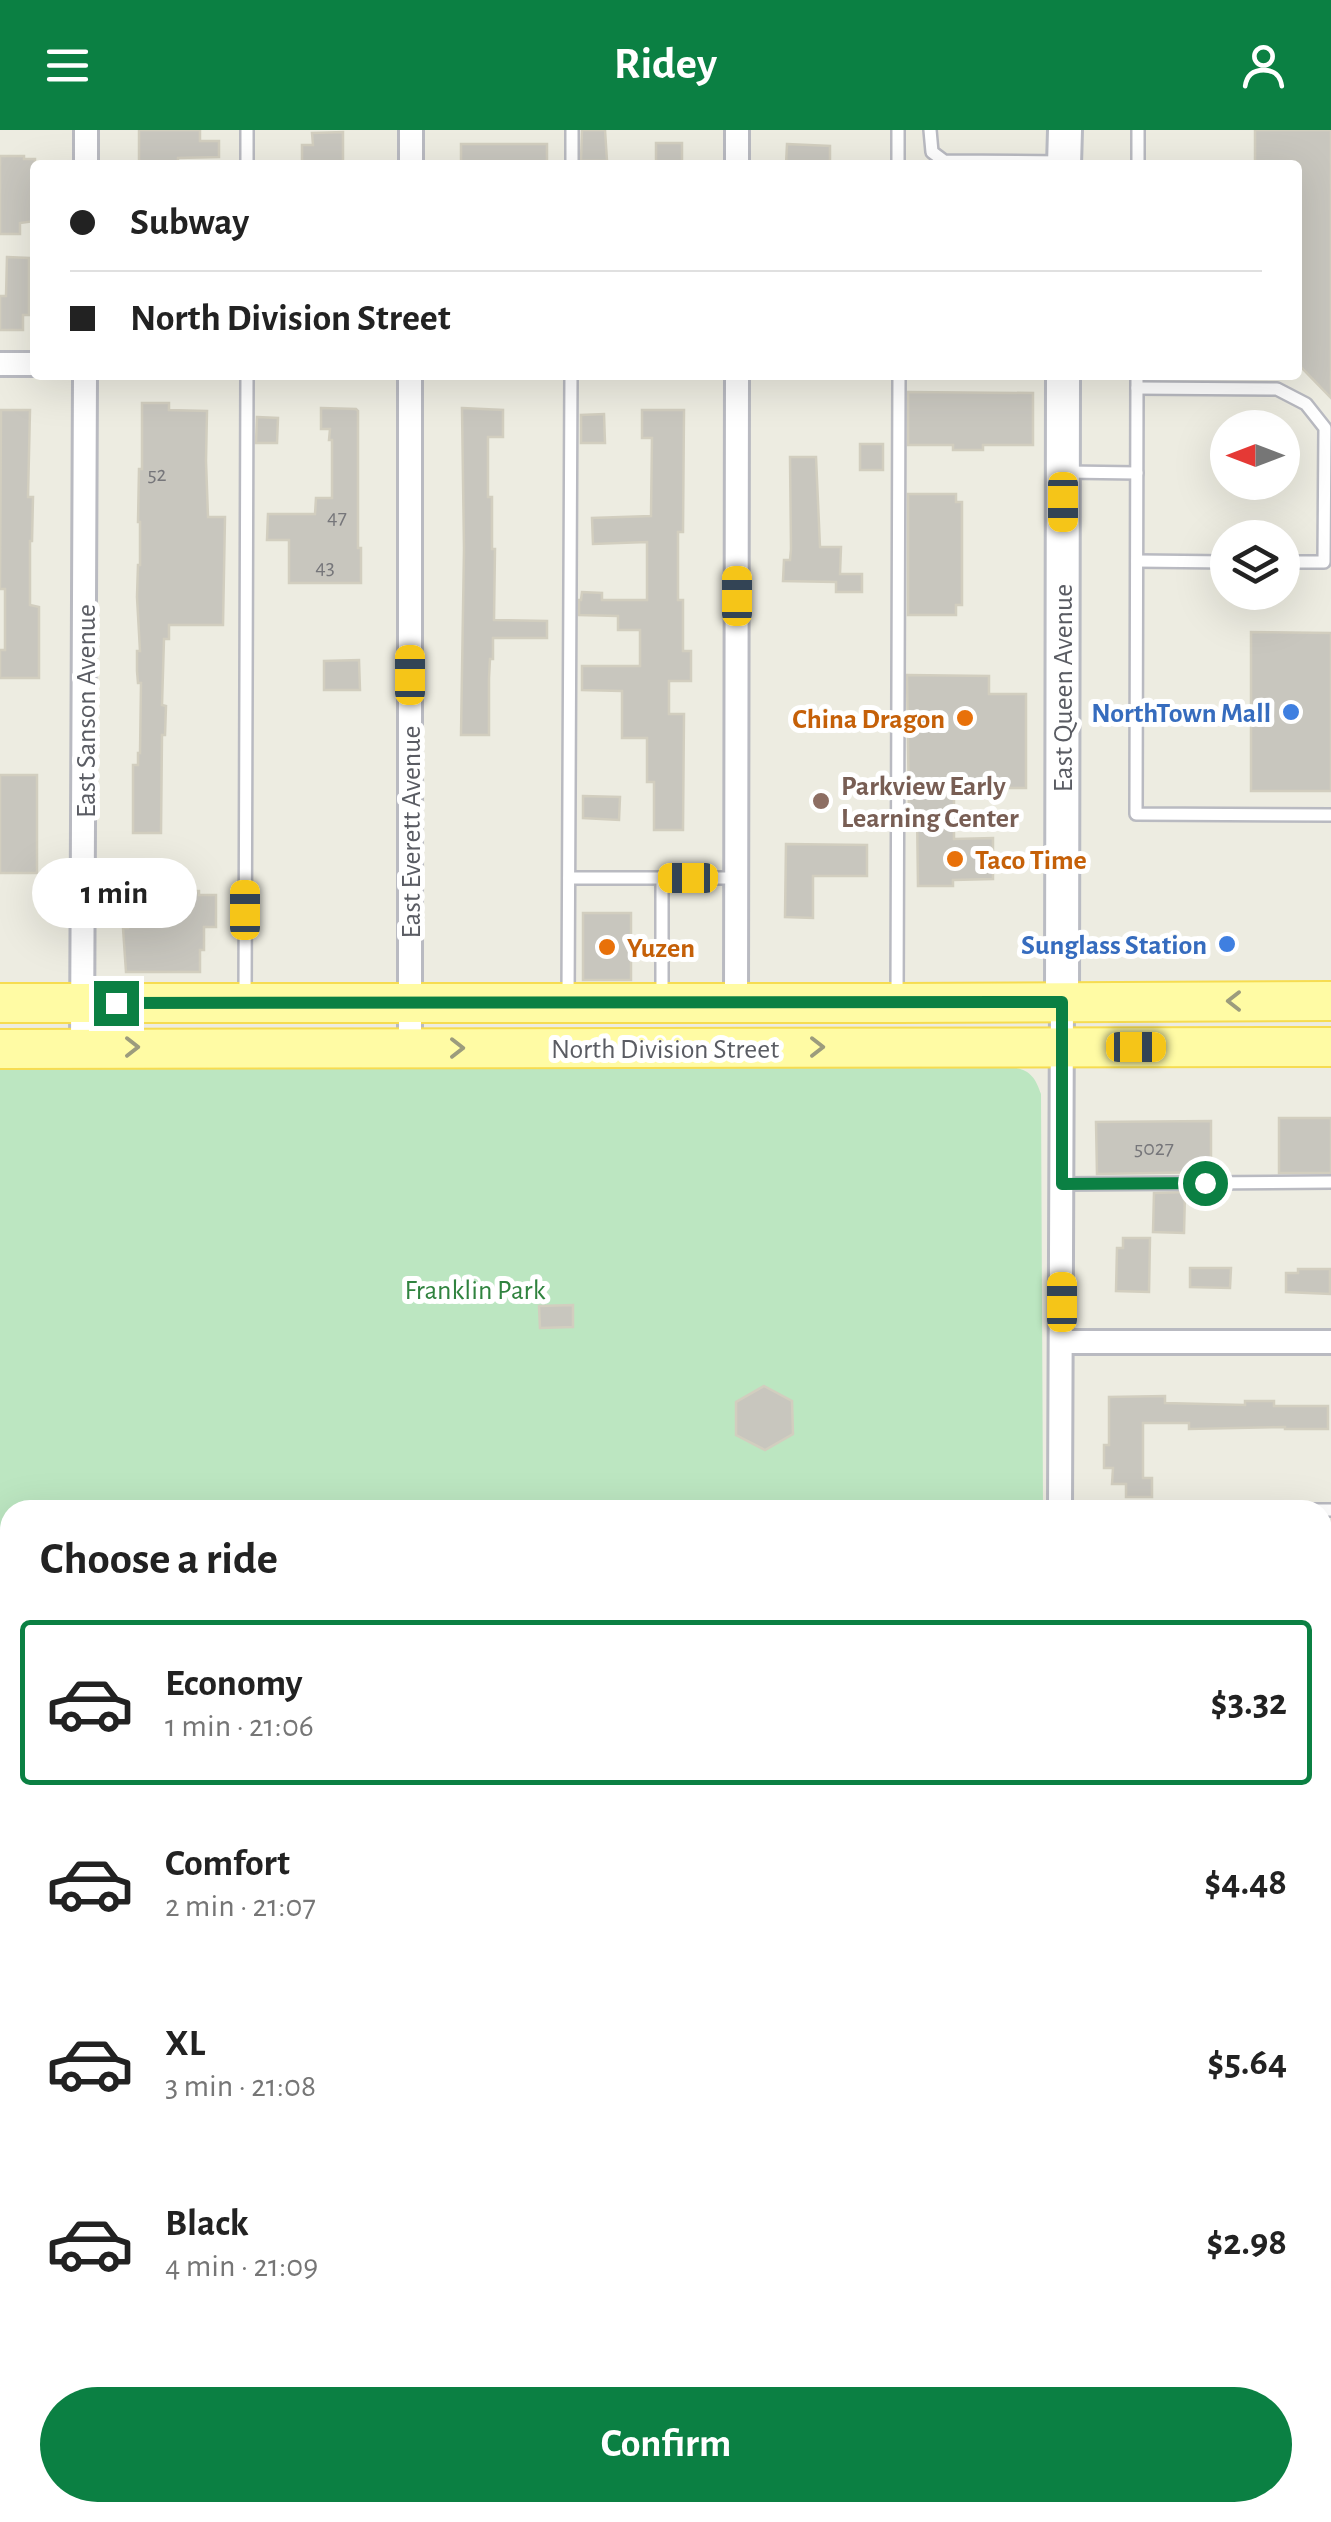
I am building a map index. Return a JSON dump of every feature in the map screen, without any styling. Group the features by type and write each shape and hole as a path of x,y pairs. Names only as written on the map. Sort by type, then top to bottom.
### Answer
{"main road":[{"name":"North Division Street","path":"0,1003 1331,1000"},
{"name":"North Division Street","path":"0,1049 1331,1047"}],"street":[{"path":"86,130 86,160"},
{"path":"411,130 411,160"},
{"path":"738,130 738,160"},
{"path":"0,364 30,364"},
{"name":"East Sanson Avenue","path":"82,1047 85,380"},
{"name":"East Everett Avenue","path":"410,380 410,1048"},
{"path":"736,1003 737,380"},
{"name":"East Queen Avenue","path":"1062,1002 1064,380"},
{"path":"1060,1500 1062,1002"},
{"path":"1062,1342 1331,1342"}],"lane":[{"path":"248,130 248,160"},
{"path":"572,130 572,160"},
{"path":"898,130 898,160"},
{"path":"930,130 932,152 943,160"},
{"path":"1138,130 1138,160"},
{"path":"957,160 1065,152"},
{"path":"245,1003 247,380"},
{"path":"568,1003 572,380"},
{"path":"897,1003 898,380"},
{"path":"1300,562 1324,562 1328,534 1325,428 1306,404 1278,388 1138,381 1136,814 1331,815"},
{"path":"1063,472 1137,473"},
{"path":"1137,561 1210,562"},
{"path":"569,878 736,878"},
{"path":"662,878 662,1003"},
{"path":"1062,1184 1331,1182"}],"green space":[{"name":"Franklin Park","path":"0,1067 1010,1067 1030,1074 1041,1094 1043,1500 0,1500"}],"building":[{"path":"139,130 200,130 200,141 219,141 219,157 139,160"},
{"path":"582,130 605,130 607,160 581,160"},
{"path":"1255,130 1331,130 1331,398 1302,368 1302,160 1255,160"},
{"path":"343,132 343,160 302,160 302,145 313,145 312,133"},
{"path":"656,143 682,143 682,160 656,160"},
{"path":"461,144 547,144 547,160 461,160"},
{"path":"787,144 830,146 830,160 786,160"},
{"path":"0,156 35,159 30,160 30,222 20,223 20,234 0,234"},
{"path":"7,257 29,258 29,315 23,315 23,330 0,330 0,296 6,296"},
{"path":"908,392 1033,393 1033,445 983,445 983,450 953,450 953,445 908,445"},
{"path":"142,403 169,403 169,410 207,411 208,517 225,517 223,625 169,625 169,639 164,639 162,705 166,706 161,833 133,833 133,765 138,765 140,753 137,597"},
{"path":"321,408 358,411 361,583 289,583 289,540 267,540 268,514 315,514 316,498 332,498 332,440 330,429 321,429"},
{"path":"462,408 503,410 503,437 488,437 488,497 492,497 495,549 494,620 547,621 547,638 493,638 489,735 461,735"},
{"path":"1,410 30,410 30,605 39,607 39,678 0,678 0,650 5,650 5,589 0,589"},
{"path":"642,410 684,410 678,600 683,600 683,651 691,651 691,681 669,681 669,714 684,714 683,830 654,830 654,782 647,782 647,738 622,738 622,691 582,690 582,666 640,666 640,630 618,630 618,616 579,615 579,600 582,592 602,593 602,600 647,600 647,542 593,544 592,518 651,516 652,438 642,438"},
{"path":"604,414 605,443 581,443 581,415"},
{"path":"257,417 278,418 277,443 256,443"},
{"path":"860,444 883,444 883,470 860,470"},
{"path":"790,457 816,457 820,547 841,547 840,574 862,574 862,592 836,592 836,582 783,581 784,560 790,560 791,549"},
{"path":"908,494 956,494 956,502 962,502 962,605 956,605 956,615 908,615"},
{"name":"NorthTown Mall","path":"1251,632 1331,633 1331,791 1251,791"},
{"path":"359,660 360,690 324,690 324,661"},
{"path":"907,675 989,676 989,694 1026,694 1026,788 954,788 954,839 993,838 993,879 953,880 953,886 918,886 917,811 909,810"},
{"path":"0,775 37,775 37,873 0,873"},
{"path":"583,796 620,797 619,820 583,818"},
{"path":"786,844 867,845 867,876 813,876 813,918 785,917"},
{"path":"128,891 199,891 199,895 216,895 216,927 204,927 200,972 126,972 123,928 128,928"},
{"name":"Yuzen","path":"583,913 631,913 631,980 583,980"},
{"path":"1279,1118 1331,1118 1331,1173 1279,1173"},
{"path":"1211,1121 1211,1172 1097,1174 1096,1122"},
{"path":"1185,1192 1184,1233 1153,1232 1154,1193"},
{"path":"1123,1238 1150,1238 1149,1292 1116,1291 1117,1248 1123,1248"},
{"path":"1190,1268 1231,1268 1230,1288 1190,1287"},
{"path":"1298,1269 1330,1269 1330,1294 1286,1292 1286,1273 1298,1273"},
{"path":"573,1305 573,1327 540,1328 539,1306"},
{"path":"764,1386 792,1401 793,1434 765,1450 736,1435 736,1402"},
{"path":"1165,1396 1165,1403 1245,1405 1245,1401 1274,1401 1274,1406 1328,1406 1328,1429 1189,1429 1189,1423 1143,1423 1143,1478 1152,1478 1152,1497 1126,1497 1126,1484 1112,1484 1113,1468 1104,1468 1104,1445 1109,1445 1109,1397"}],"place":[{"name":"NorthTown Mall","path":"1291,712"},
{"name":"China Dragon","path":"965,718"},
{"name":"Parkview Early Learning Center","path":"821,801"},
{"name":"Taco Time","path":"955,859"},
{"name":"Sunglass Station","path":"1227,944"},
{"name":"Yuzen","path":"607,947"}],"route":[{"path":"116,1003 1062,1002 1062,1184 1205,1183"}]}
